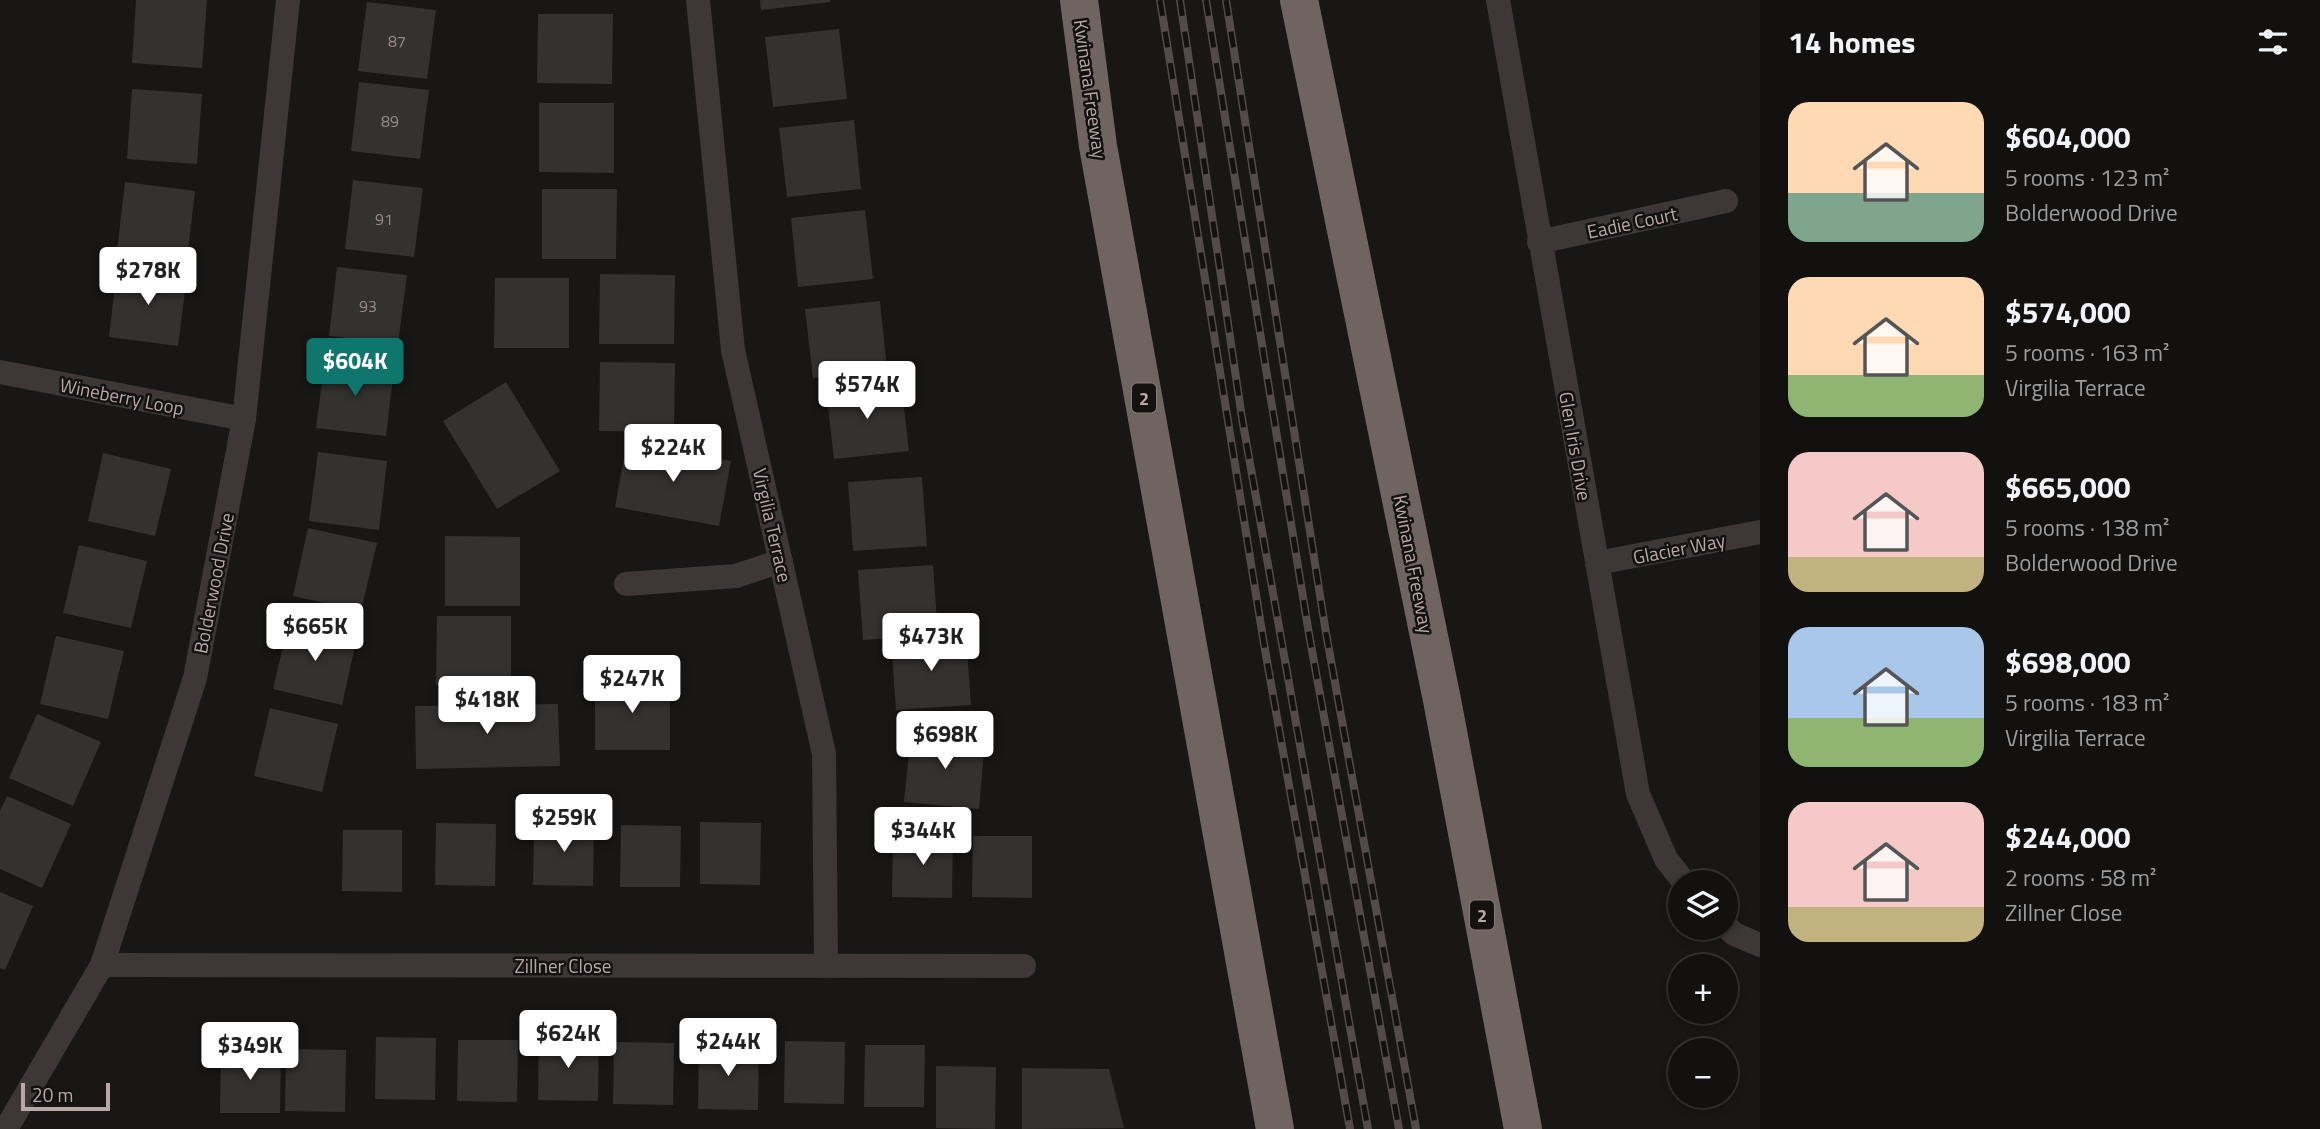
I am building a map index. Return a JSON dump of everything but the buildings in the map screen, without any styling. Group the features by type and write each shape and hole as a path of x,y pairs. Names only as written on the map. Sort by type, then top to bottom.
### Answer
{"highway":[{"name":"Kwinana Freeway","path":"1079,0 1098,146 1275,1129"},
{"name":"Kwinana Freeway","path":"1299,0 1442,700 1523,1129"},
{"path":"1442,700 1538,1129"}],"street":[{"name":"Bolderwood Drive","path":"6,1129 102,965 195,678 244,419 288,0"},
{"name":"Virgilia Terrace","path":"698,0 733,350 824,754 826,966"},
{"name":"Glen Iris Drive","path":"1497,0 1638,794 1666,859 1675,870"},
{"name":"Eadie Court","path":"1539,242 1726,201"},
{"name":"Wineberry Loop","path":"0,372 244,419"},
{"name":"Glacier Way","path":"1597,563 1760,533"},
{"path":"626,584 736,576 781,561"},
{"path":"1738,936 1760,945"},
{"name":"Zillner Close","path":"102,965 1024,966"}],"railway":[{"path":"1160,0 1264,644 1350,1129"},
{"path":"1180,0 1242,418 1368,1129"},
{"path":"1206,0 1309,634 1399,1129"},
{"path":"1226,0 1326,633 1416,1129"}]}
